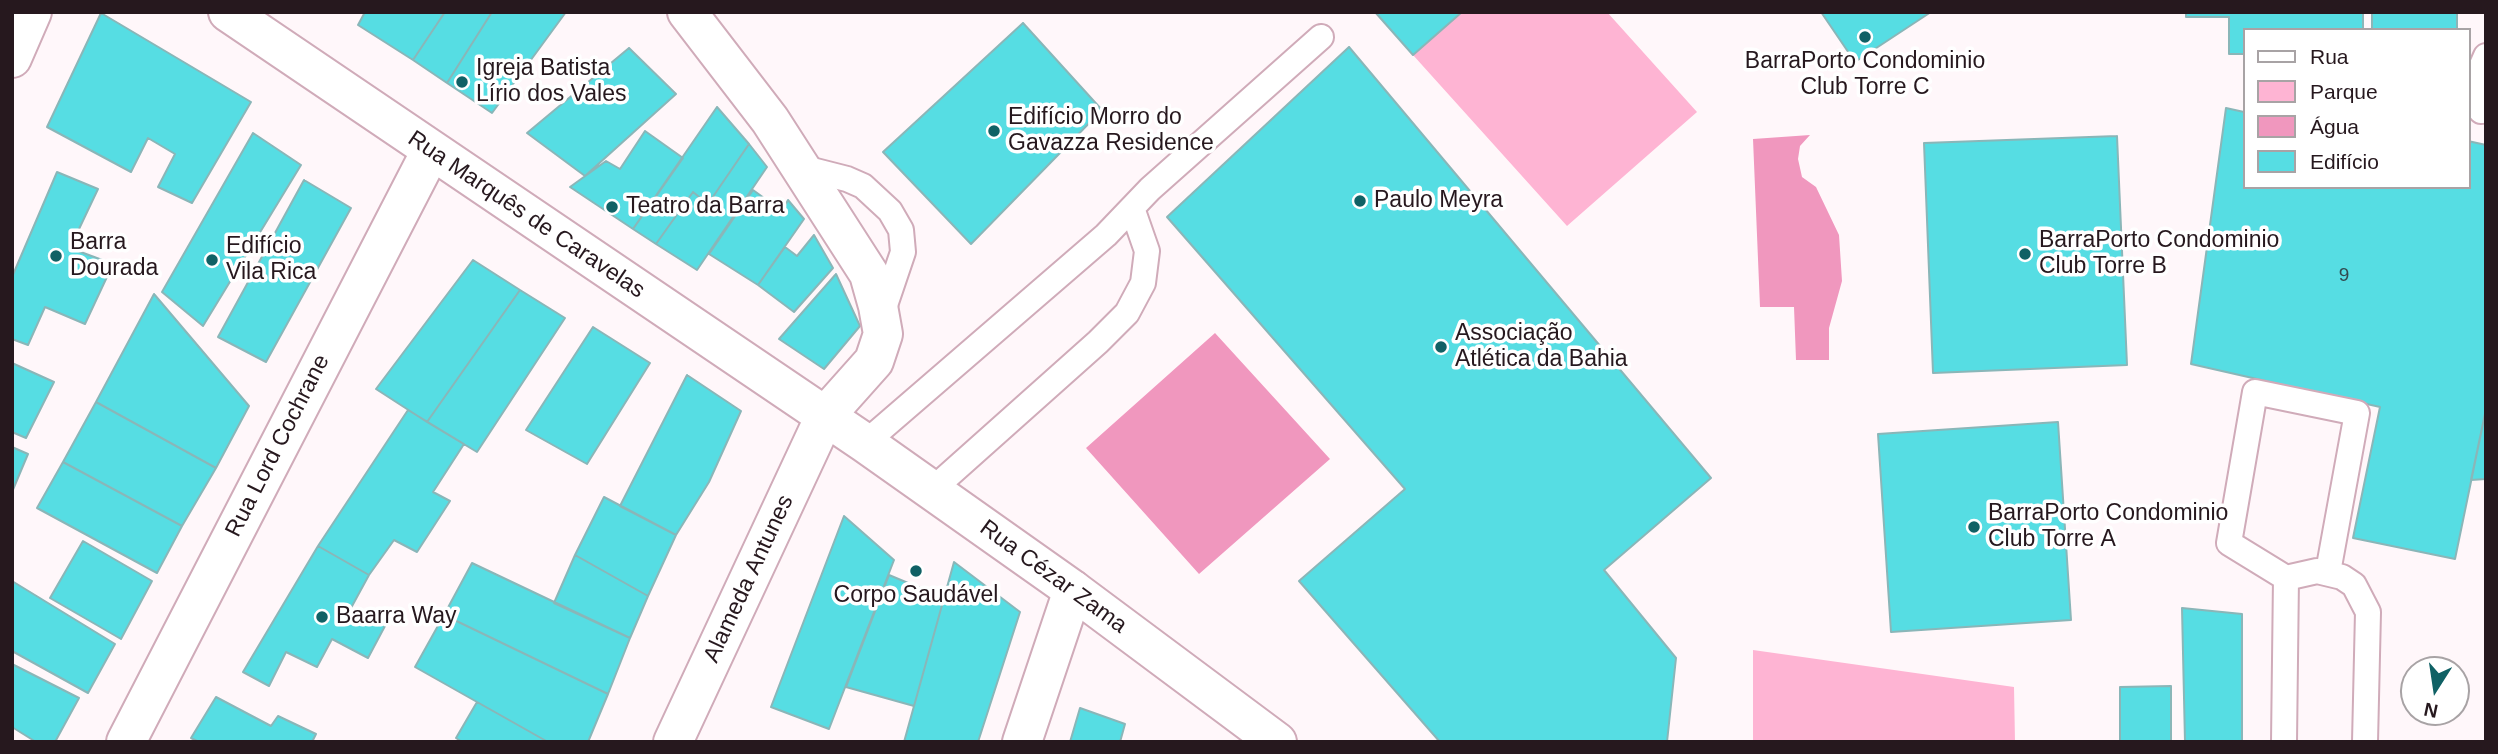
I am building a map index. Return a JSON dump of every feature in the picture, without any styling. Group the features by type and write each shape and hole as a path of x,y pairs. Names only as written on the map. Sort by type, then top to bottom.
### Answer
{"street":[{"path":"12,58 32,12"},
{"name":"Rua Marquês de Caravelas","path":"228,12 825,416"},
{"path":"687,12 770,120 869,274 881,318"},
{"name":"Rua Lord Cochrane","path":"125,742 431,151"},
{"name":"Alameda Antunes","path":"673,742 825,416 874,361 883,334 881,318"},
{"name":"Rua Cézar Zama","path":"825,416 1073,590 1277,742"},
{"path":"1022,742 1073,590"}],"lane":[{"path":"865,443 1106,235 1150,189 1321,37"},
{"path":"2481,111 2482,65 2486,56"},
{"path":"800,167 863,186 890,211 901,230 903,251 881,318"},
{"path":"932,490 1127,313 1143,283 1147,251 1132,208"},
{"path":"2328,572 2357,413 2255,392 2229,543 2286,578 2317,570 2342,577 2354,585 2368,612 2365,742"},
{"path":"2284,742 2286,578"}],"green space":[{"path":"1462,12 1607,12 1697,112 1567,226 1413,55"},
{"path":"1753,650 2014,687 2015,742 1753,742"}],"water":[{"path":"1810,135 1800,146 1798,159 1802,177 1816,187 1839,235 1842,281 1829,328 1829,360 1796,360 1794,307 1760,307 1753,139"},
{"path":"1215,333 1330,459 1199,574 1086,448"}],"building":[{"path":"365,12 445,12 413,60 358,25"},
{"path":"445,12 492,12 447,83 413,60"},
{"path":"492,12 566,12 492,113 447,83"},
{"path":"1375,12 1462,12 1413,55"},
{"name":"BarraPorto Condominio Club Torre C","path":"1821,12 1931,12 1855,62"},
{"path":"2186,12 2363,12 2363,28 2242,28 2242,54 2229,54 2229,17 2186,17"},
{"path":"2372,12 2457,12 2457,28 2372,28"},
{"path":"101,13 251,102 192,203 158,187 175,154 148,138 131,172 47,127"},
{"name":"Edifício Morro do Gavazza Residence","path":"1023,23 1102,110 971,244 883,152"},
{"name":"Associação Atlética da Bahia","path":"1349,47 1711,478 1604,570 1676,658 1667,742 1440,742 1299,581 1405,489 1167,217"},
{"path":"629,48 676,94 585,176 527,133"},
{"path":"717,107 749,144 708,204 693,192 656,244 633,229"},
{"path":"2226,108 2242,112 2242,189 2470,189 2470,141 2486,145 2486,409 2455,559 2353,538 2380,407 2191,364"},
{"path":"645,131 683,158 633,229 570,187 606,161 620,169"},
{"name":"Edifício Vila Rica","path":"253,133 301,165 203,326 162,292"},
{"name":"BarraPorto Condominio Club Torre B","path":"2117,136 2127,365 1933,373 1924,143"},
{"path":"749,144 767,167 697,270 656,244 693,192 708,204"},
{"name":"Barra Dourada","path":"57,172 98,189 70,248 113,264 85,324 45,307 28,345 12,339 12,277"},
{"path":"304,180 351,208 266,362 218,337"},
{"path":"753,190 782,211 788,200 804,219 758,285 709,254"},
{"path":"814,235 833,268 794,312 758,285 785,247 797,256"},
{"path":"473,260 520,290 427,422 376,389"},
{"path":"836,274 860,326 824,369 779,339"},
{"path":"520,290 565,318 477,452 427,422"},
{"path":"154,294 249,406 216,468 96,402"},
{"path":"593,327 650,363 587,464 526,430"},
{"path":"12,363 54,382 26,438 12,432"},
{"path":"687,375 741,411 709,482 676,535 620,506"},
{"path":"96,402 216,468 182,526 63,462"},
{"path":"2486,409 2486,479 2471,480"},
{"path":"408,410 464,444 433,492 450,501 417,552 394,540 369,575 318,546"},
{"name":"BarraPorto Condominio Club Torre A","path":"2058,422 2071,620 1891,632 1878,434"},
{"path":"12,447 28,454 12,492"},
{"path":"63,462 182,526 157,573 37,508"},
{"path":"604,497 676,535 648,596 575,555"},
{"path":"844,516 894,560 829,729 771,707"},
{"path":"83,541 152,581 121,639 50,598"},
{"name":"Baarra Way","path":"318,546 369,575 351,608 385,626 368,658 332,639 317,667 286,652 269,686 243,672"},
{"path":"575,555 648,596 630,638 554,603"},
{"path":"954,562 1020,612 978,742 904,742"},
{"path":"472,563 630,638 608,694 444,615"},
{"path":"889,575 944,598 914,706 846,687"},
{"path":"12,581 115,644 88,693 12,651"},
{"path":"2182,608 2242,614 2242,742 2185,742"},
{"path":"444,615 608,694 588,742 548,742 415,667"},
{"path":"12,664 79,698 55,742 36,742 12,727"},
{"path":"2171,686 2171,742 2120,742 2120,687"},
{"path":"216,697 271,726 278,716 316,734 312,742 199,742 191,738"},
{"path":"477,702 548,742 462,742 456,738"},
{"path":"1080,708 1125,724 1120,742 1070,742"}],"place":[{"name":"BarraPorto Condominio Club Torre C","path":"1865,37"},
{"name":"Igreja Batista Lírio dos Vales","path":"462,82"},
{"name":"Edifício Morro do Gavazza Residence","path":"994,131"},
{"name":"Paulo Meyra","path":"1360,201"},
{"name":"Teatro da Barra","path":"612,207"},
{"name":"BarraPorto Condominio Club Torre B","path":"2025,254"},
{"name":"Barra Dourada","path":"56,256"},
{"name":"Edifício Vila Rica","path":"212,260"},
{"name":"Associação Atlética da Bahia","path":"1441,347"},
{"name":"BarraPorto Condominio Club Torre A","path":"1974,527"},
{"name":"Corpo Saudável","path":"916,571"},
{"name":"Baarra Way","path":"322,617"}]}
